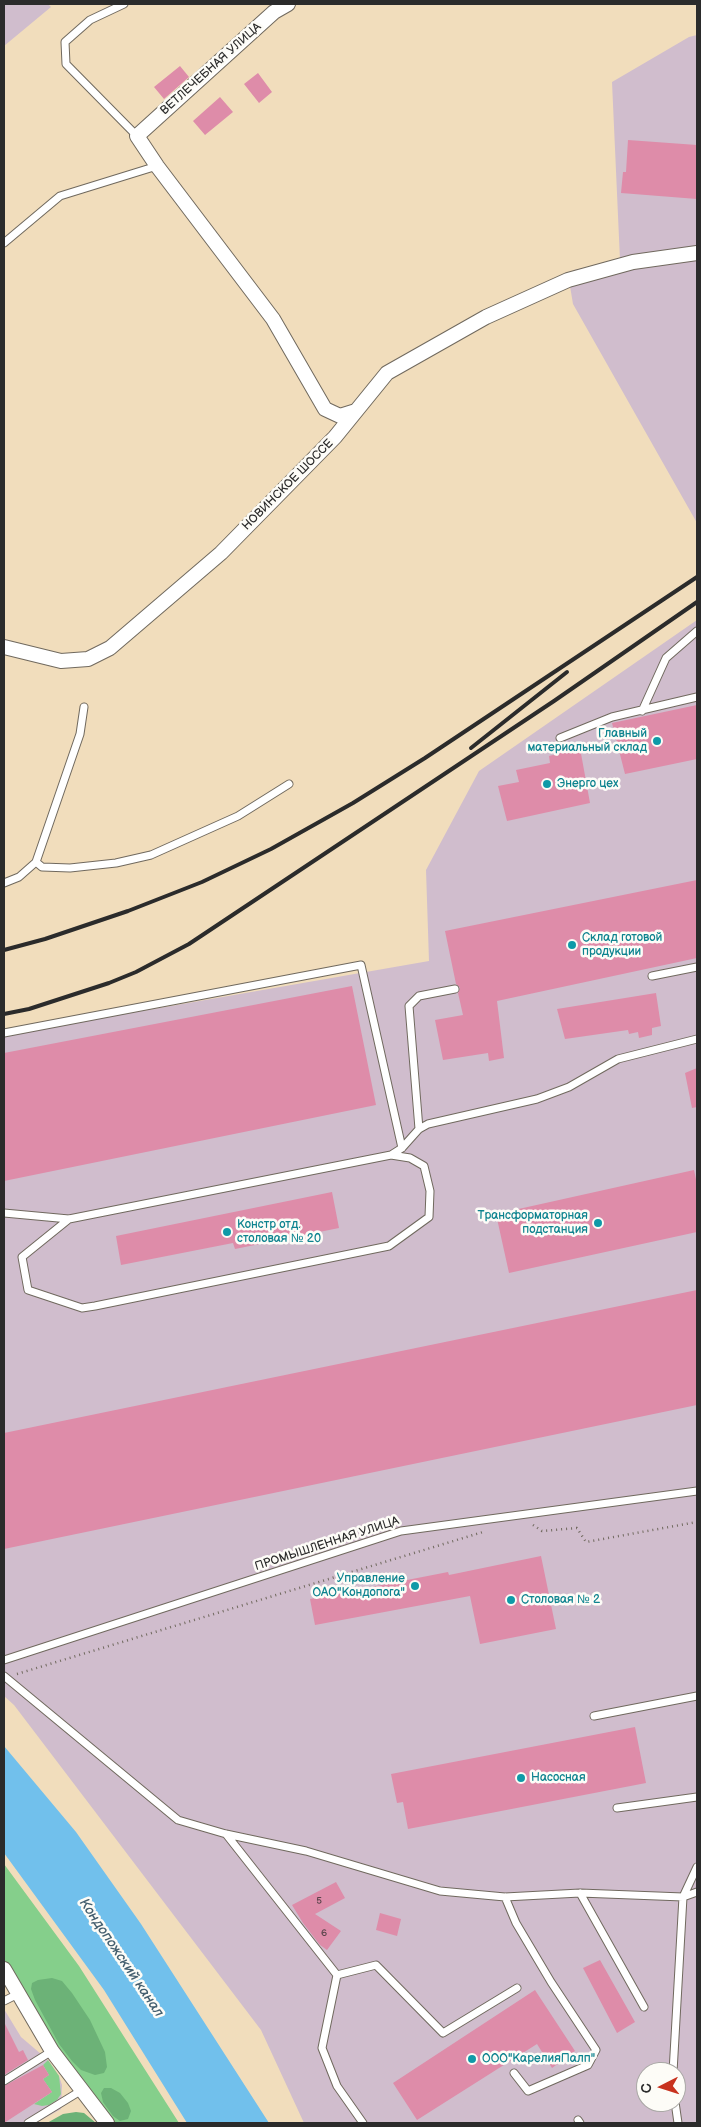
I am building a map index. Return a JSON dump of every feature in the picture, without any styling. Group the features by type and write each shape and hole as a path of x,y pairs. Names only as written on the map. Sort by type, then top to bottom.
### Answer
{"street":[{"name":"ВЕТЛЕЧЕБНАЯ УЛИЦА","path":"137,136 274,12 288,4"},
{"path":"137,136 157,166 273,319 325,409 340,416 357,411"},
{"name":"НОВИНСКОЕ ШОССЕ","path":"4,647 61,661 88,659 110,648 221,553 335,437 387,373 486,317 568,280 633,262 697,253"},
{"path":"4,1969 52,2051 107,2123"}],"lane":[{"path":"124,4 90,20 65,42 66,64 137,136"},
{"path":"4,243 60,196 157,166"},
{"path":"642,711 666,658 697,632"},
{"path":"560,738 612,718 697,697"},
{"path":"4,883 19,877 36,862 80,734 84,707"},
{"path":"36,862 42,867 70,868 116,863 150,855 238,816 289,784"},
{"path":"4,1033 361,965 402,1148"},
{"path":"652,976 697,967"},
{"path":"419,1129 409,1006 419,996 455,989"},
{"path":"391,1155 402,1148 419,1129 436,1122 537,1099 569,1086 618,1059 697,1039"},
{"path":"4,1213 69,1219 391,1155 410,1158 424,1166 430,1191 429,1217 388,1246 82,1308 28,1290 22,1257 69,1219"},
{"name":"ПРОМЫШЛЕННАЯ УЛИЦА","path":"4,1660 401,1531 697,1491"},
{"path":"5,1677 178,1820 226,1834 306,1850 440,1891 505,1897 580,1893 683,1897 697,1892"},
{"path":"594,1716 697,1696"},
{"path":"617,1808 697,1797"},
{"path":"226,1834 338,1975"},
{"path":"674,2062 683,1897 697,1867"},
{"path":"580,1893 644,2007"},
{"path":"505,1897 516,1923 551,1982 596,2050 588,2065 528,2091 514,2073"},
{"path":"338,1975 376,1965 443,2034 517,1988"},
{"path":"338,1975 322,2048 337,2086 363,2123"},
{"path":"4,2001 18,1994"},
{"path":"4,2081 52,2051"},
{"path":"28,2123 82,2090"}],"path":[{"path":"531,1524 542,1531 577,1528 586,1542 697,1522"},
{"path":"5,1677 487,1531"}],"shaded area":[{"path":"4,4 48,4 51,7 4,46"},
{"path":"697,35 697,523 573,304 568,274 574,270 620,260 612,82 689,37"},
{"path":"697,620 697,2123 304,2123 261,2030 14,1705 4,1696 4,1031 125,1014 429,961 426,870 479,771"},
{"path":"4,2009 21,2037 48,2060 59,2076 62,2085 61,2109 36,2123 4,2123"}],"green space":[{"path":"4,1864 79,1966 179,2123 113,2123 70,2068 37,2018 4,1959"},
{"path":"52,1978 62,1981 90,2020 105,2052 107,2067 104,2073 95,2075 81,2070 59,2044 31,1989 32,1983"},
{"path":"48,2060 59,2076 61,2094 57,2100 49,2105 42,2106 34,2104 52,2092 43,2079 49,2075 43,2065"},
{"path":"104,2088 111,2088 120,2093 128,2103 131,2111 128,2119 120,2121 113,2116 103,2102 101,2093"},
{"path":"84,2113 96,2123 47,2123 63,2114"}],"water":[{"name":"Кондопожский канал","path":"4,1746 76,1832 141,1924 269,2123 187,2123 104,1990 4,1853"}],"building":[{"path":"180,66 189,77 164,99 154,87"},
{"path":"258,73 272,92 259,103 244,84"},
{"path":"220,97 233,112 205,135 193,121"},
{"path":"628,140 697,145 697,199 621,193 623,172 626,172"},
{"name":"Главный материальный склад","path":"697,705 697,759 625,774 612,723"},
{"name":"Энерго цех","path":"580,748 590,803 507,821 498,786 519,782 516,770 550,763 549,756"},
{"name":"Склад готовой продукции","path":"697,880 697,958 497,1001 504,1058 489,1061 488,1053 443,1060 435,1020 463,1015 458,993 460,988 456,984 445,931"},
{"path":"352,986 376,1105 4,1181 4,1053"},
{"path":"656,993 661,1026 652,1028 652,1035 639,1038 638,1032 629,1034 628,1030 565,1039 557,1009"},
{"path":"697,1068 697,1107 692,1108 685,1073"},
{"name":"Трансформаторная подстанция","path":"694,1170 697,1184 697,1232 509,1273 496,1214"},
{"name":"Констр отд. столовая № 20","path":"332,1192 339,1228 235,1249 233,1243 121,1265 116,1236"},
{"path":"697,1290 697,1405 4,1549 4,1433"},
{"path":"541,1556 556,1629 480,1644 470,1596 315,1625 310,1599 448,1572 449,1575"},
{"path":"635,1727 646,1783 408,1829 403,1802 397,1803 391,1774"},
{"path":"336,1882 345,1898 315,1914 341,1931 327,1950 320,1945 292,1905"},
{"path":"380,1913 401,1919 397,1936 376,1930"},
{"path":"600,1960 635,2022 617,2033 583,1968"},
{"name":"ООО\"КарелияПалп\"","path":"535,1990 575,2051 552,2068 537,2044 417,2120 393,2083"},
{"path":"4,2022 19,2052 23,2050 28,2060 4,2075"},
{"path":"43,2065 49,2075 43,2079 52,2092 4,2123 4,2086"}],"railway":[{"path":"4,950 45,939 128,911 202,882 271,849 353,803 425,758 697,577"},
{"path":"4,1014 29,1009 109,983 136,972 189,944 554,701 697,602"},
{"path":"471,748 567,672"}],"place":[{"name":"Главный материальный склад","path":"657,741"},
{"name":"Энерго цех","path":"547,784"},
{"name":"Склад готовой продукции","path":"572,945"},
{"name":"Трансформаторная подстанция","path":"598,1223"},
{"name":"Констр отд. столовая № 20","path":"227,1232"},
{"name":"Управление ОАО\"Кондопога\"","path":"415,1586"},
{"name":"Столовая № 2","path":"511,1600"},
{"name":"Насосная","path":"521,1778"},
{"name":"ООО\"КарелияПалп\"","path":"472,2059"}]}
